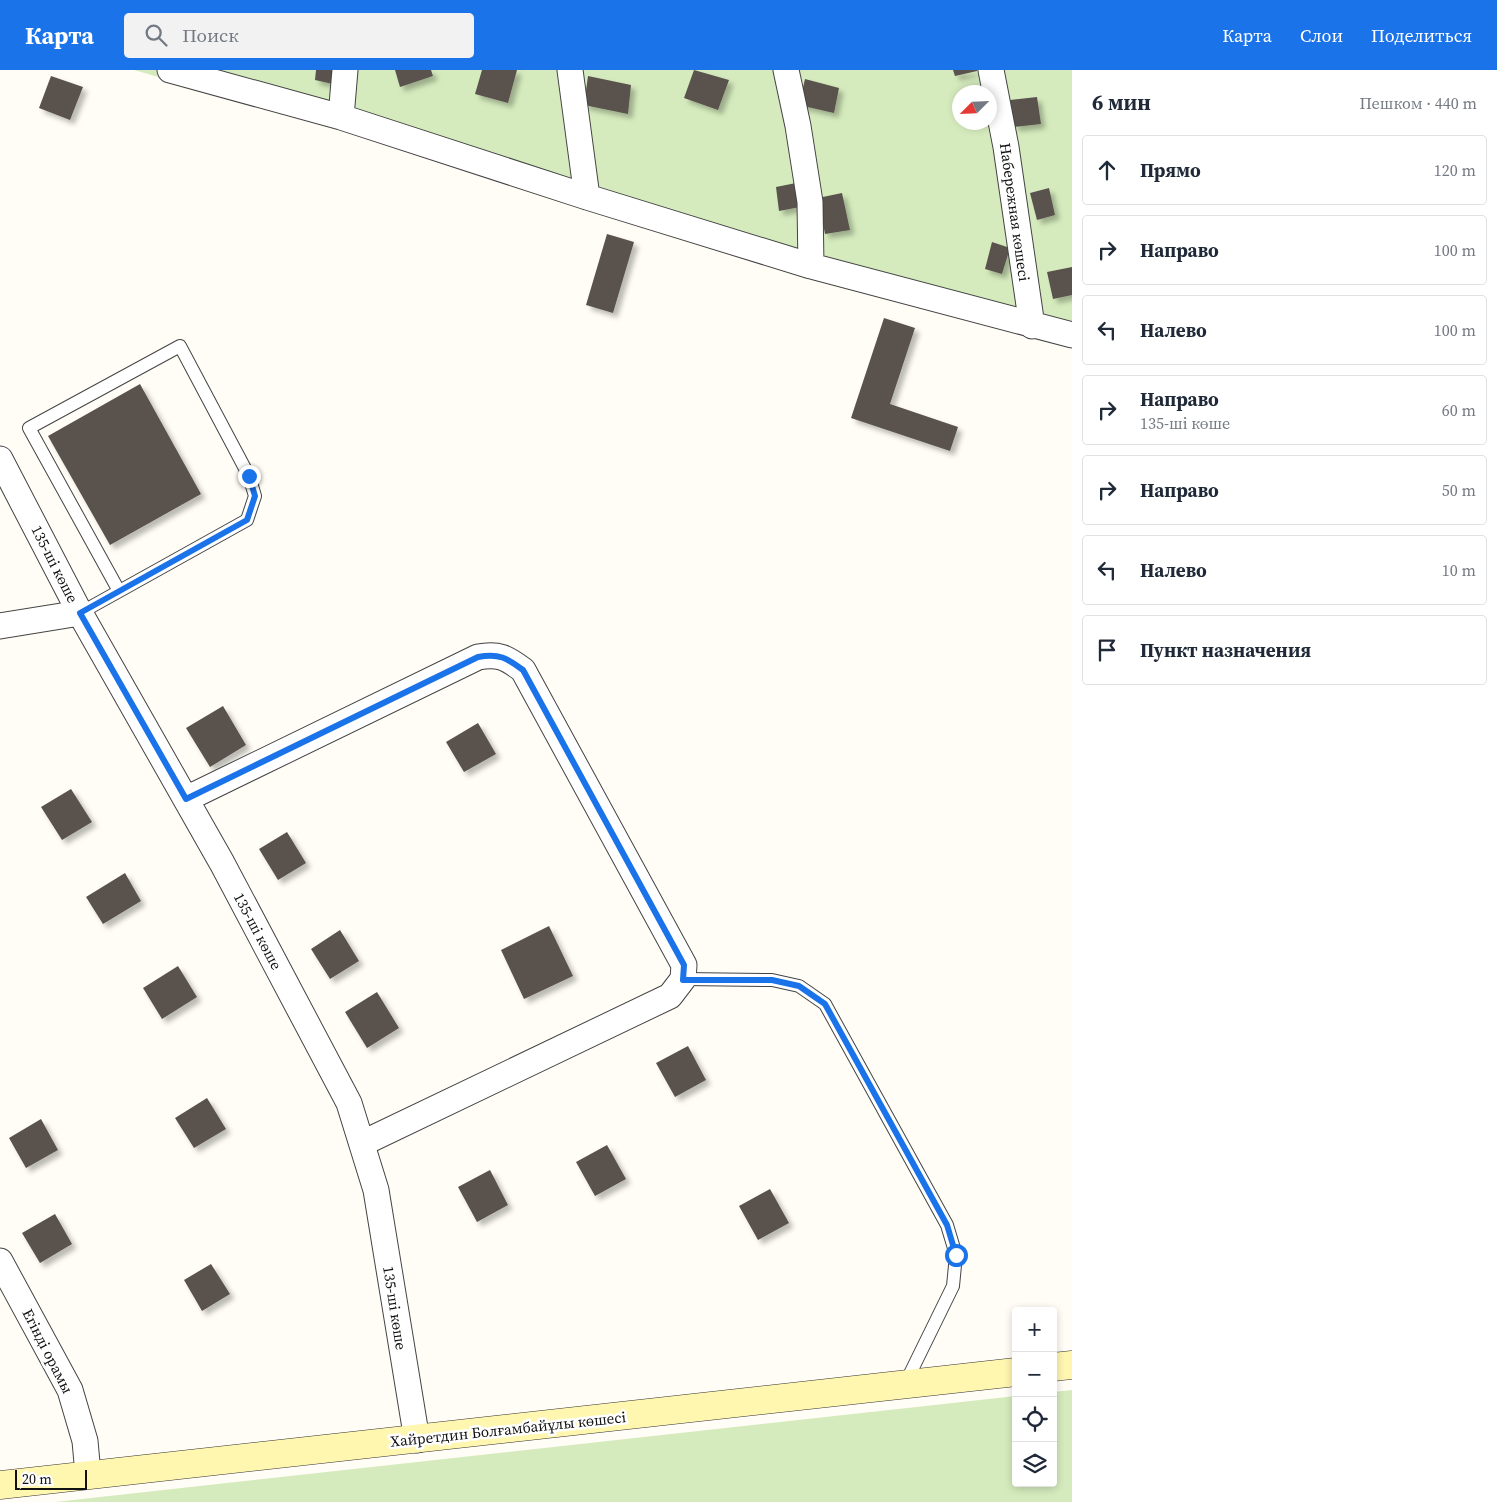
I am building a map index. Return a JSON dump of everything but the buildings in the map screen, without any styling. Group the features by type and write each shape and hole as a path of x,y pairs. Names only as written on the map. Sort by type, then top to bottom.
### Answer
{"street":[{"path":"170,70 341,117 586,197 811,266 1032,326 1072,335"},
{"path":"341,117 345,70"},
{"path":"570,70 586,197"},
{"path":"786,70 798,126 810,202 811,266"},
{"name":"Набережная көшесі","path":"991,70 1006,147 1032,326"},
{"name":"135-ші көше","path":"0,459 80,613 186,799 349,1102 376,1190 416,1440"},
{"path":"0,626 80,613"},
{"path":"186,799 478,657 492,654 509,659 523,670 684,965 683,980 670,996 363,1143"},
{"name":"Егінді орамы","path":"0,1261 70,1390 85,1441 88,1474"},
{"path":"1057,1367 1072,1365"},
{"name":"Хайретдин Болғамбайұлы көшесі","path":"0,1485 1012,1372"}],"lane":[{"path":"80,613 247,520 255,496 249,476 180,346 29,428 119,591"},
{"path":"683,980 772,980 799,986 825,1004 943,1217 956,1255 952,1286 905,1384"}],"green space":[{"path":"134,70 1072,70 1072,326 487,171"},
{"path":"1072,1390 1072,1502 55,1502 1012,1396 1012,1487 1057,1487 1057,1392"}],"route":[{"path":"249,476 255,496 247,520 80,613 186,799 478,657 492,654 509,659 523,670 684,965 683,980 772,980 799,986 825,1004 947,1225 956,1255"}]}
